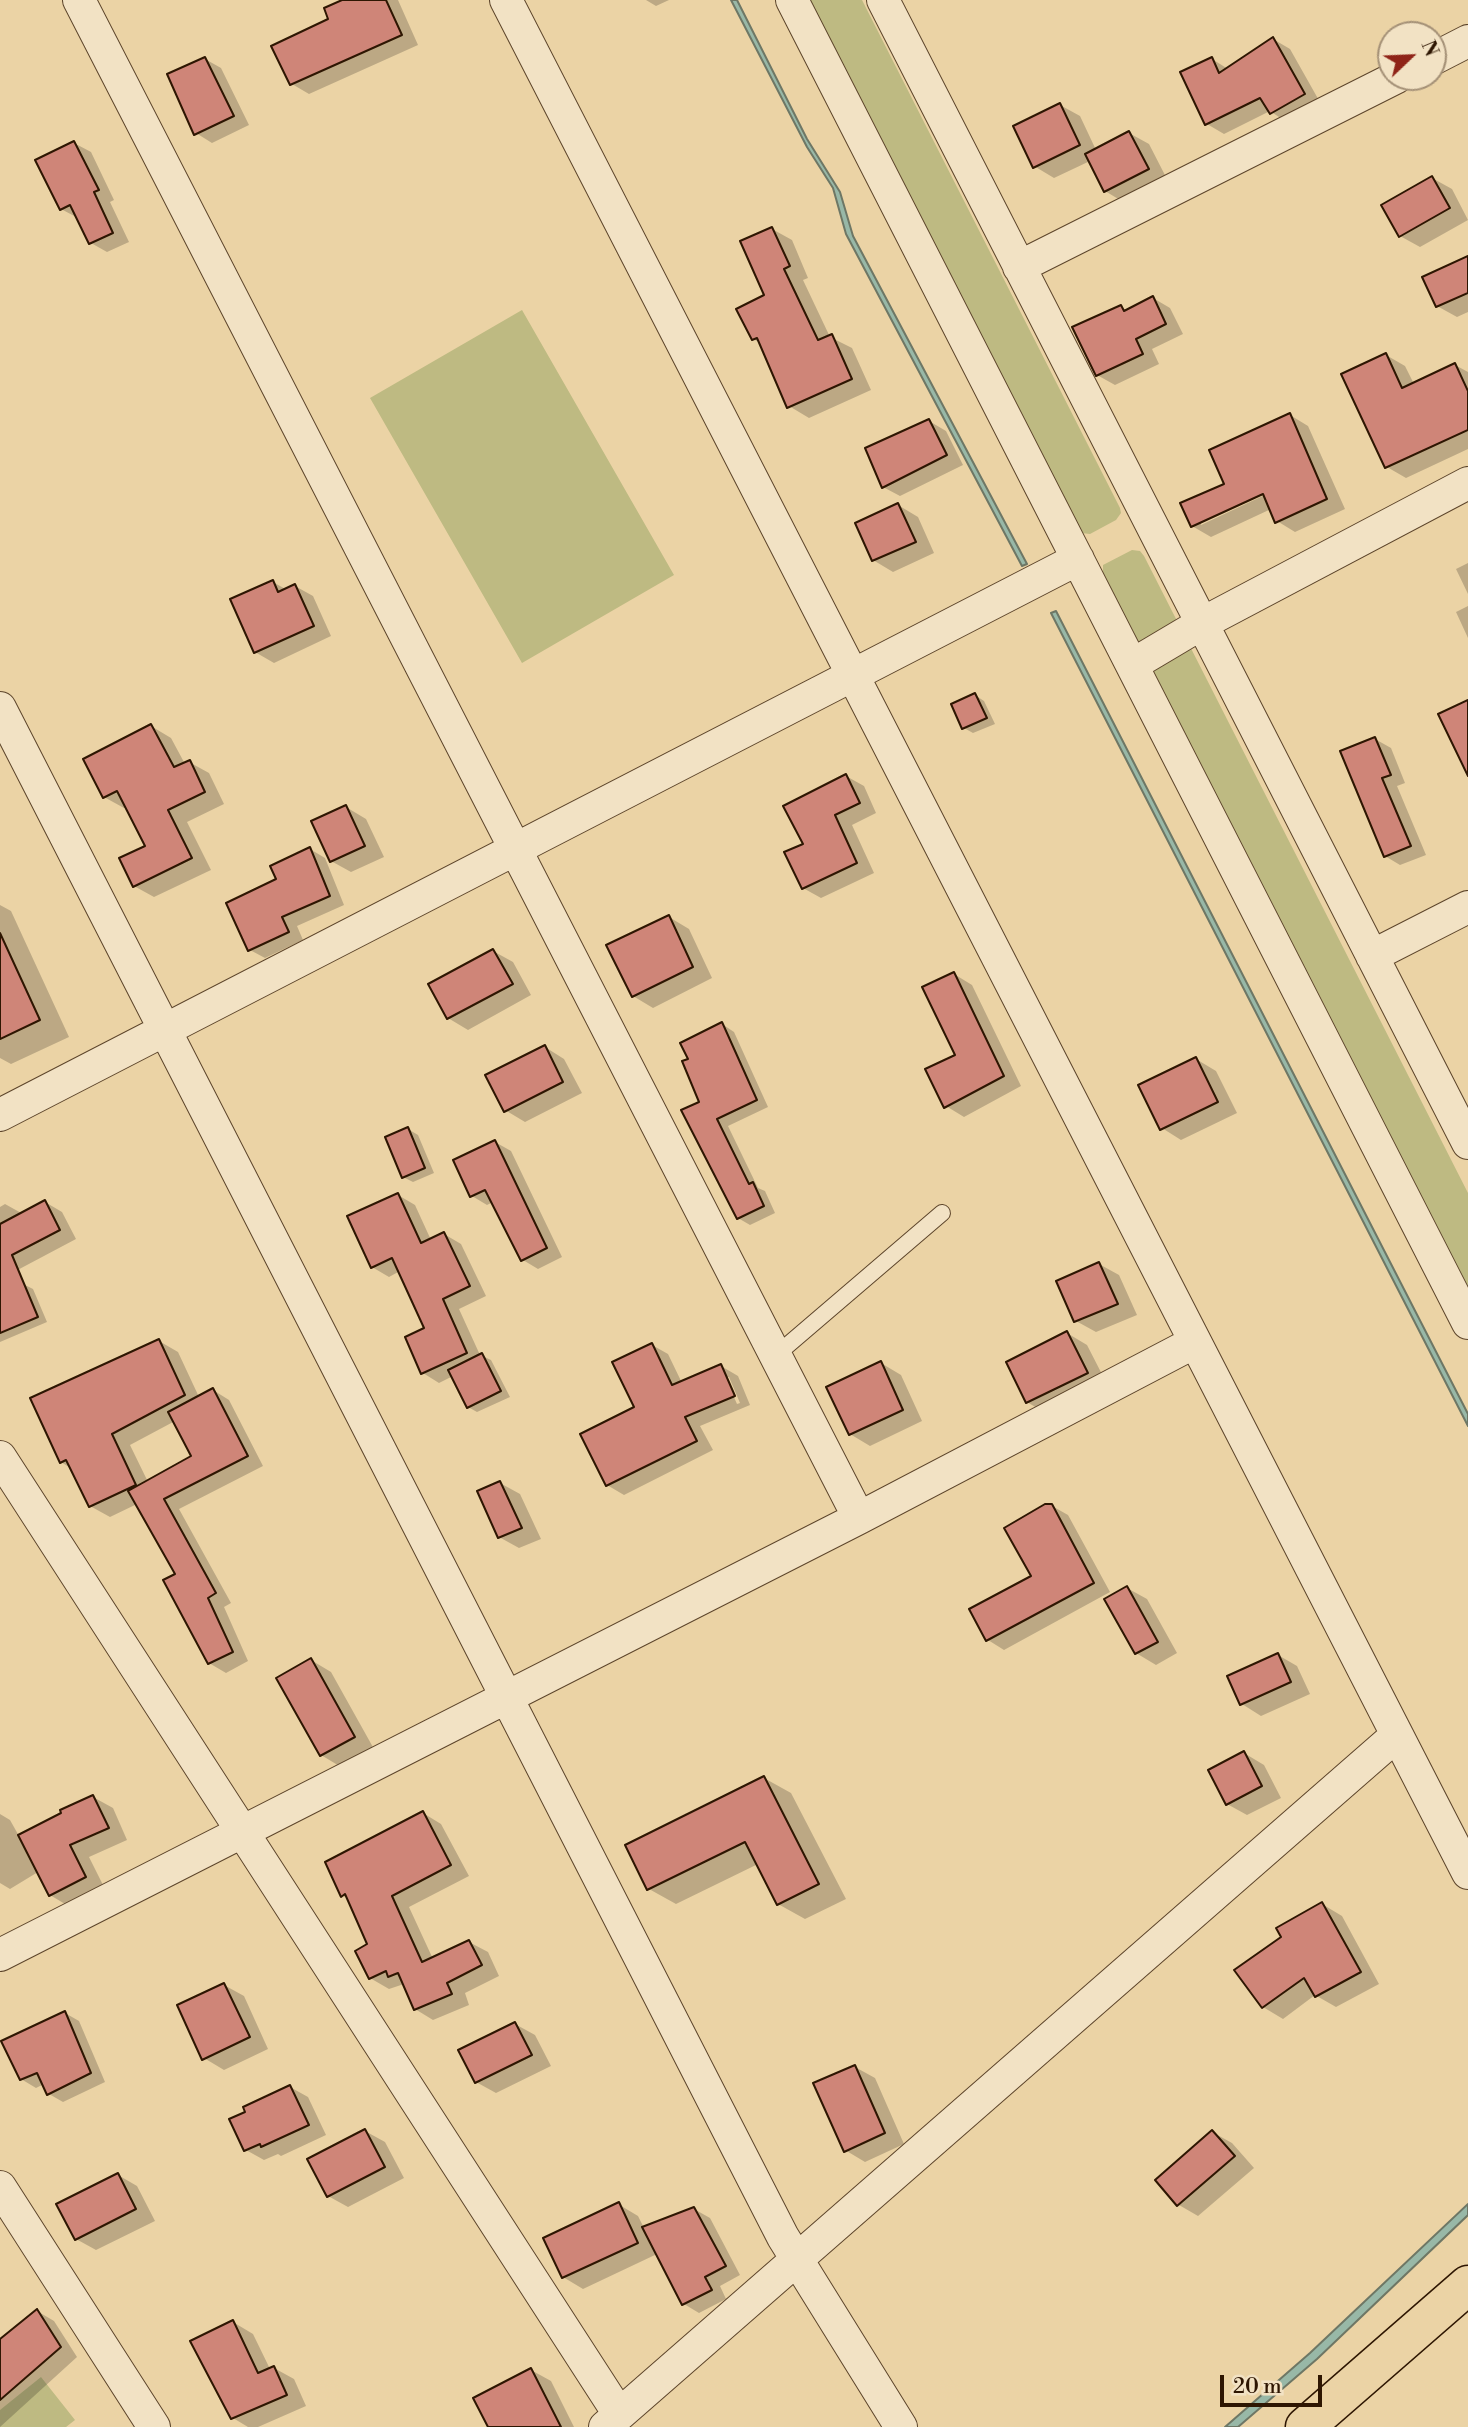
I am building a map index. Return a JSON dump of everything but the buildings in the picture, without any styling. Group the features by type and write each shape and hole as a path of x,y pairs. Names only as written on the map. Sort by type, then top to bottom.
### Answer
{"main road":[{"path":"1304,2427 1468,2285"}],"street":[{"path":"79,0 859,1518"},
{"path":"506,0 1468,1873"},
{"path":"792,0 1468,1323"},
{"path":"883,0 1200,624 1468,1143"},
{"path":"1447,52 1468,41"},
{"path":"1019,267 1377,87"},
{"path":"1132,665 1200,624 1468,483"},
{"path":"0,1115 1078,559"},
{"path":"0,708 796,2260 901,2427"},
{"path":"1372,956 1468,907"},
{"path":"0,1955 506,1695 859,1518 1195,1342"},
{"path":"0,1458 242,1830 612,2421 1397,1735"},
{"path":"0,2187 154,2427"}],"lane":[{"path":"775,1356 942,1213"}],"shaded area":[{"path":"731,0 737,0 807,139 840,192 853,236 1027,564 1022,566 846,234 833,188 807,147"},
{"path":"808,0 862,0 1120,508 1121,513 1116,520 1090,534 1081,533"},
{"path":"522,310 674,575 522,663 370,398"},
{"path":"1132,550 1140,551 1144,556 1468,1193 1468,1290 1103,577 1103,565"},
{"path":"1056,611 1468,1414 1468,1426 1051,613"},
{"path":"1468,2204 1468,2215 1317,2359 1238,2427 1225,2427 1310,2353"},
{"path":"41,2377 75,2420 66,2427 0,2427 0,2410"}]}
